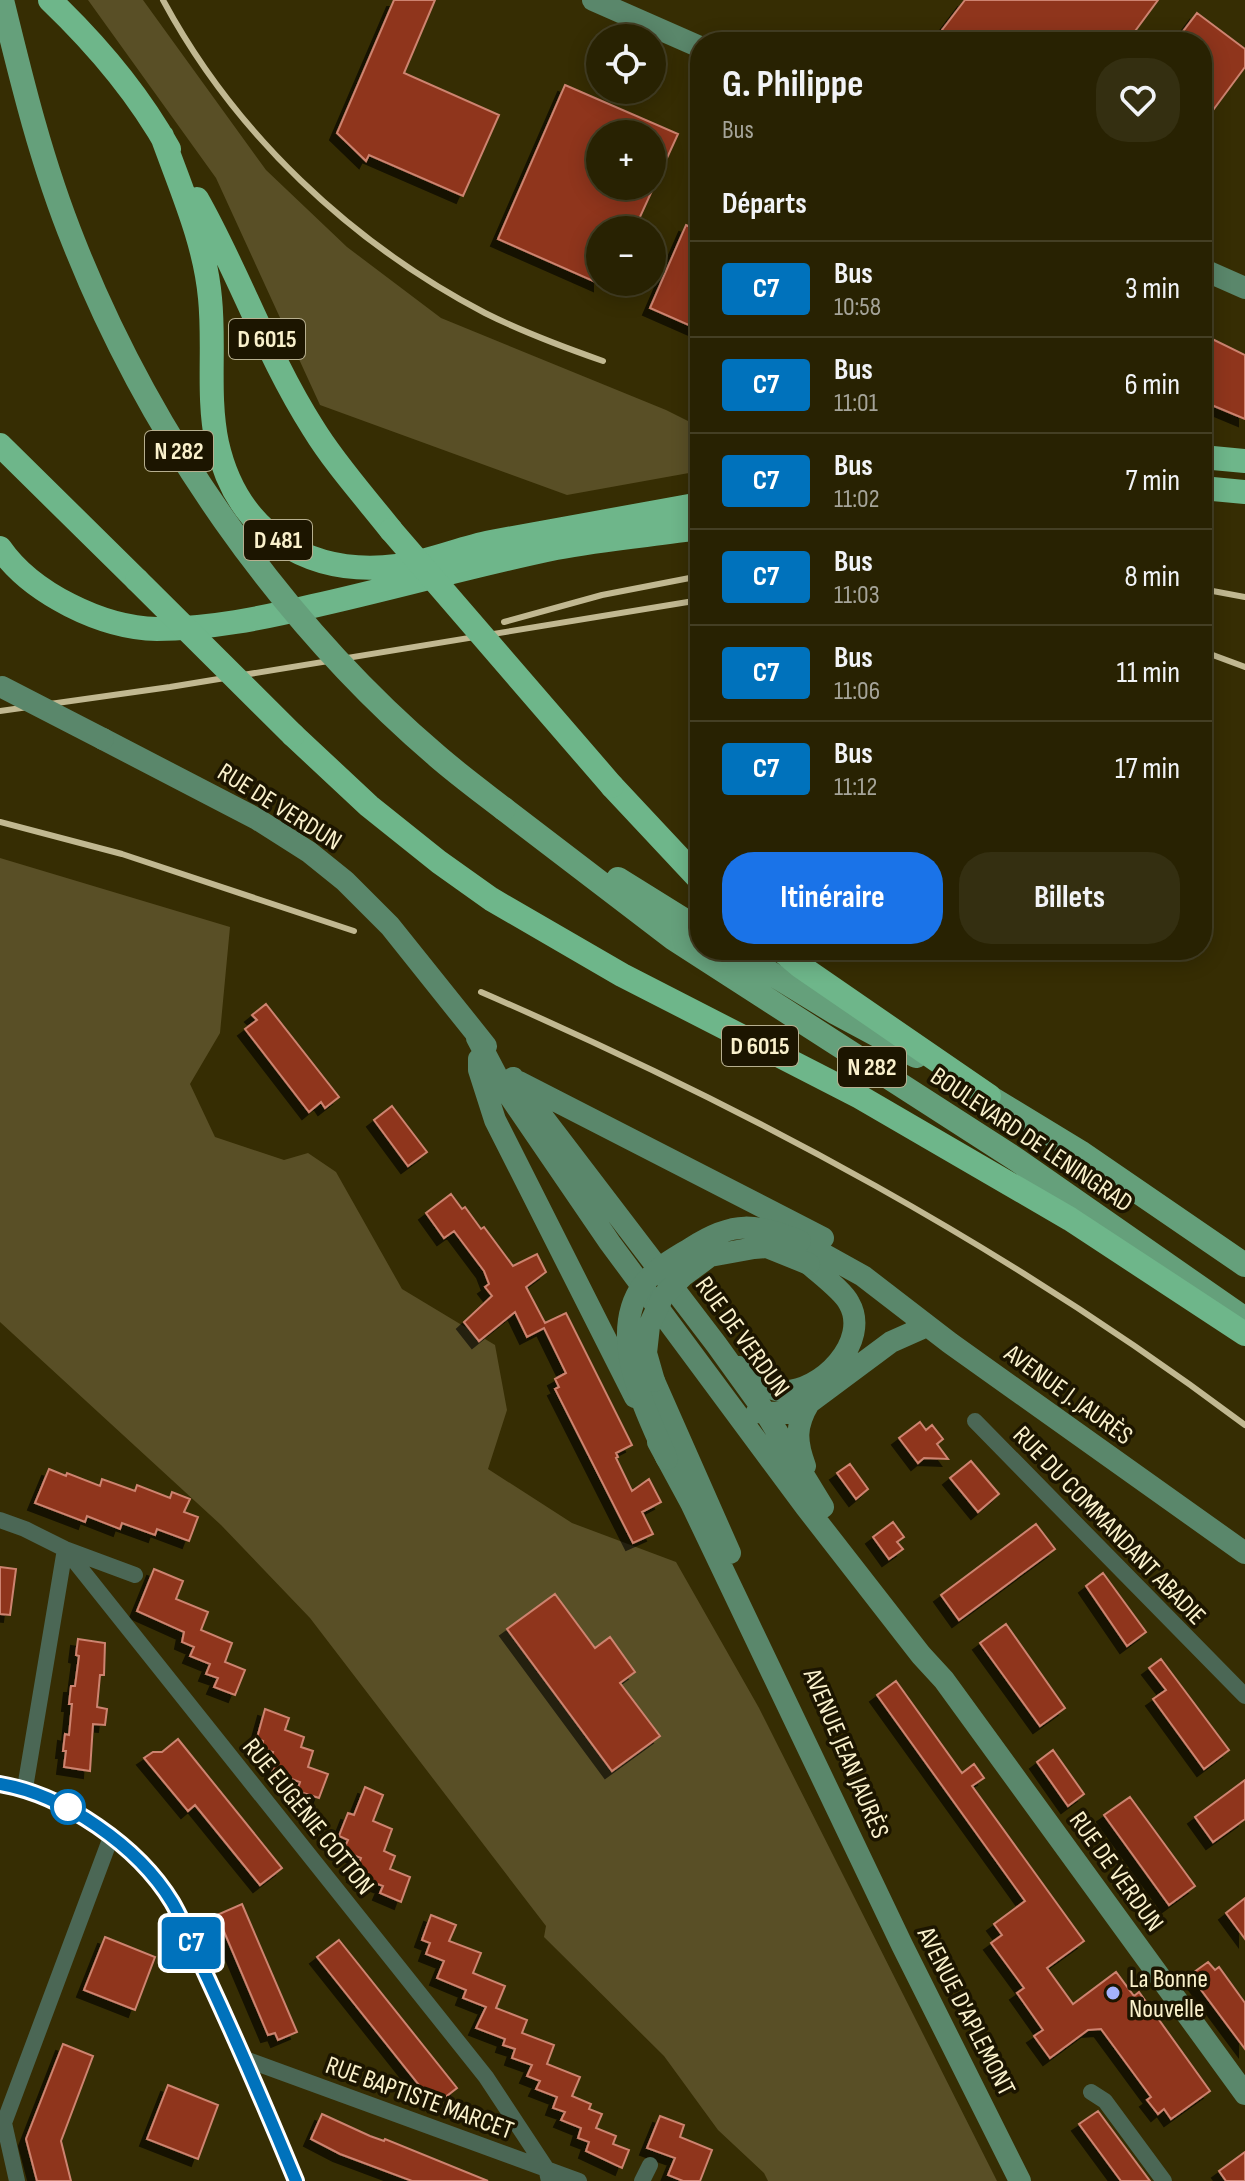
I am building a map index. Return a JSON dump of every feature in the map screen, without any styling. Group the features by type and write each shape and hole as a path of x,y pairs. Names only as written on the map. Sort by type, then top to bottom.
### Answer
{"highway":[{"name":"D 6015","path":"50,0 99,49 162,136 232,263 270,347 313,428 391,530 612,786 690,869"},
{"name":"D 481","path":"162,136 206,266 211,300 213,415 223,467 236,498 275,538 290,548 324,561 372,568 400,565 481,544 690,506"},
{"name":"D 6015","path":"0,445 293,735 369,806 439,862 491,899 622,975 873,1104 1070,1219 1245,1334"},
{"path":"1212,458 1245,461"},
{"path":"1212,489 1245,492"},
{"path":"0,548 24,575 61,601 107,619 155,629 265,617 557,548 690,529"},
{"path":"793,960 989,1096"}],"main road":[{"name":"N 282","path":"2,0 33,126 73,242 108,322 174,444 255,560 337,658 436,756 504,809 690,924"},
{"path":"593,0 690,43"},
{"path":"1212,273 1245,288"},
{"name":"RUE DE VERDUN","path":"1,686 257,819 309,852 345,881 390,926 478,1041 515,1079 716,1344 765,1412 816,1497 929,1650 944,1680"},
{"name":"BOULEVARD DE LENINGRAD","path":"504,809 690,949"},
{"name":"BOULEVARD DE LENINGRAD","path":"707,960 1017,1160 1245,1319"},
{"name":"BOULEVARD DE LENINGRAD","path":"749,960 836,1013 989,1096 1080,1152 1245,1265"},
{"path":"478,1041 479,1070 495,1120 667,1459"},
{"name":"RUE DE VERDUN","path":"478,1041 493,1071 577,1196 718,1389 921,1655 944,1680 1245,2094"},
{"path":"515,1079 845,1250 863,1276"},
{"path":"667,1459 635,1383 629,1339 632,1309 643,1285 664,1265 718,1233 751,1226 765,1227 800,1241 863,1276"},
{"name":"AVENUE JEAN JAURÈS","path":"809,1264 767,1247 710,1256 663,1296 649,1326 646,1353 654,1381 865,1866"},
{"path":"809,1264 863,1276"},
{"path":"716,1344 769,1388 784,1391 804,1386 828,1372 850,1349 855,1325 849,1303 809,1264"},
{"name":"AVENUE J. JAURÈS","path":"863,1276 927,1326 1245,1553"},
{"path":"718,1389 751,1411 787,1413 809,1403 891,1342 927,1326"},
{"path":"809,1403 802,1415 797,1443 816,1497"},
{"name":"AVENUE JEAN JAURÈS","path":"667,1459 865,1866"},
{"name":"AVENUE D'APLEMONT","path":"865,1866 1020,2181"}],"street":[{"name":"RUE DU COMMANDANT ABADIE","path":"975,1421 1245,1696"},
{"path":"0,1520 135,1575"},
{"path":"25,1788 65,1549"},
{"name":"RUE EUGÉNIE COTTON","path":"65,1549 486,2077 548,2175"},
{"path":"0,1784 25,1788 68,1807 111,1837 146,1869 172,1902 245,2059 296,2181"},
{"path":"17,2181 4,2123 111,1837"},
{"name":"RUE BAPTISTE MARCET","path":"245,2059 548,2175 579,2181"},
{"path":"1091,2092 1105,2101 1164,2181"},
{"path":"642,2181 650,2165"}],"shaded area":[{"path":"88,0 143,0 266,170 347,247 441,318 690,422 690,473 567,495 320,405 216,178"},
{"path":"0,858 230,927 220,1033 190,1084 215,1137 284,1160 308,1153 336,1172 402,1289 495,1345 507,1410 488,1469 572,1523 676,1562 759,1708 997,2181 768,2181 764,2173 718,2130 664,2056 544,1937 546,1926 310,1618 221,1525 0,1322"}],"building":[{"path":"394,0 435,0 404,73 499,115 463,196 369,155 366,161 337,133"},
{"path":"965,0 1158,0 1134,32 942,30"},
{"path":"1197,13 1245,49 1245,67 1212,112 1212,32 1183,32"},
{"path":"565,85 586,94 586,104 609,104 646,120 586,120 586,200 648,200 640,216 586,216 586,278 498,239"},
{"path":"666,129 678,134 666,160"},
{"path":"686,225 690,227 690,326 650,308 655,296 666,296 666,271"},
{"path":"1212,339 1245,355 1245,419 1212,405"},
{"path":"266,1004 339,1097 325,1108 321,1102 309,1112 245,1029 257,1020 252,1015"},
{"path":"392,1106 427,1152 408,1166 374,1120"},
{"path":"451,1194 481,1229 484,1227 513,1266 537,1254 546,1272 526,1287 545,1323 566,1313 632,1445 616,1453 616,1458 632,1491 649,1479 661,1502 642,1512 653,1534 633,1543 555,1389 559,1387 555,1379 566,1373 544,1328 527,1337 515,1312 479,1341 464,1322 492,1296 485,1287 489,1284 484,1271 454,1231 444,1238 426,1213"},
{"path":"920,1422 926,1430 932,1425 943,1439 937,1444 948,1459 924,1458 918,1463 899,1438"},
{"path":"971,1461 999,1494 978,1512 950,1478"},
{"path":"850,1464 868,1489 856,1499 837,1473"},
{"path":"49,1469 100,1486 102,1479 135,1491 137,1485 170,1498 172,1492 190,1499 184,1512 198,1517 189,1541 157,1529 155,1535 122,1523 120,1529 87,1516 85,1522 35,1503"},
{"path":"893,1522 904,1537 897,1542 903,1549 889,1559 873,1537"},
{"path":"1036,1524 1055,1549 959,1620 941,1595"},
{"path":"0,1567 16,1569 10,1615 0,1614"},
{"path":"154,1569 183,1581 176,1599 208,1612 201,1630 232,1643 225,1662 245,1670 235,1695 214,1687 218,1678 206,1674 210,1664 190,1656 194,1647 182,1642 184,1632 137,1611"},
{"path":"1103,1573 1146,1632 1127,1646 1086,1586"},
{"path":"555,1594 595,1648 610,1637 635,1672 620,1683 660,1736 612,1771 507,1629"},
{"path":"1006,1624 1065,1708 1040,1726 980,1643"},
{"path":"78,1639 105,1643 104,1675 100,1675 97,1707 107,1709 105,1725 93,1724 90,1771 64,1767 65,1734 69,1735 72,1704 69,1704 71,1686 75,1686 79,1656 76,1655"},
{"path":"1161,1659 1229,1750 1204,1769 1153,1699 1166,1690 1149,1668"},
{"path":"896,1681 962,1773 974,1764 984,1778 972,1786 1084,1941 1047,1968 1073,2004 1116,1972 1134,1996 1139,1992 1210,2091 1171,2119 1164,2109 1158,2114 1147,2100 1151,2097 1101,2029 1088,2030 1050,2058 1034,2036 1043,2030 1017,1993 1024,1988 991,1943 1002,1935 994,1924 1025,1901 877,1695"},
{"path":"265,1709 289,1718 285,1730 304,1737 301,1747 313,1751 308,1767 328,1774 319,1798 297,1791 300,1782 272,1772 276,1762 270,1760 273,1752 261,1748 263,1741 257,1738"},
{"path":"178,1739 282,1868 260,1885 195,1805 188,1811 144,1758 153,1752 162,1752"},
{"path":"1053,1750 1084,1794 1068,1806 1037,1762"},
{"path":"1245,1780 1245,1819 1213,1842 1195,1817"},
{"path":"365,1787 383,1795 373,1821 392,1829 384,1851 395,1856 390,1869 410,1877 401,1902 380,1893 383,1886 354,1875 361,1858 343,1851 348,1840 339,1836 348,1813 354,1815"},
{"path":"1130,1797 1195,1886 1169,1905 1104,1815"},
{"path":"1245,1898 1245,1939 1226,1913"},
{"path":"242,1904 297,2032 278,2040 275,2033 268,2035 217,1915"},
{"path":"431,1915 456,1925 449,1941 481,1953 473,1973 505,1986 496,2008 527,2020 522,2033 554,2045 547,2064 580,2077 572,2096 591,2104 589,2109 602,2114 596,2128 616,2136 613,2144 629,2150 622,2168 586,2151 589,2142 578,2138 581,2128 561,2120 565,2112 553,2108 557,2097 536,2089 540,2081 527,2076 532,2065 512,2058 515,2049 503,2045 505,2039 476,2028 486,2007 463,1998 466,1990 437,1978 444,1961 426,1954 430,1943 422,1940"},
{"path":"105,1937 155,1957 135,2010 84,1990"},
{"path":"339,1940 457,2088 435,2105 317,1957"},
{"path":"1208,1962 1215,1970 1219,1967 1245,2003 1245,2049 1190,1975"},
{"path":"63,2044 93,2056 61,2141 71,2181 37,2181 26,2139"},
{"path":"168,2085 218,2105 198,2159 147,2139"},
{"path":"1098,2111 1150,2181 1121,2181 1079,2124"},
{"path":"322,2114 370,2136 385,2139 488,2181 412,2181 340,2154 311,2139"},
{"path":"660,2116 684,2125 680,2137 712,2150 700,2181 683,2181 668,2175 675,2158 647,2148"},
{"path":"1245,2152 1245,2181 1226,2181 1219,2171"}],"railway":[{"path":"163,0 225,96 261,139 343,219 436,285 485,313 603,361"},
{"path":"504,622 602,595 690,578"},
{"path":"1212,591 1245,597"},
{"path":"0,711 170,687 690,602"},
{"path":"1212,655 1245,667"},
{"path":"0,822 122,854 354,931"},
{"path":"481,992 681,1084 876,1186 1064,1299 1245,1425"}],"bus line":[{"name":"C7","path":"0,1784 25,1788 68,1807 111,1837 146,1869 172,1902 245,2059 296,2181"}],"place":[{"name":"La Bonne Nouvelle","path":"1113,1993"}]}
